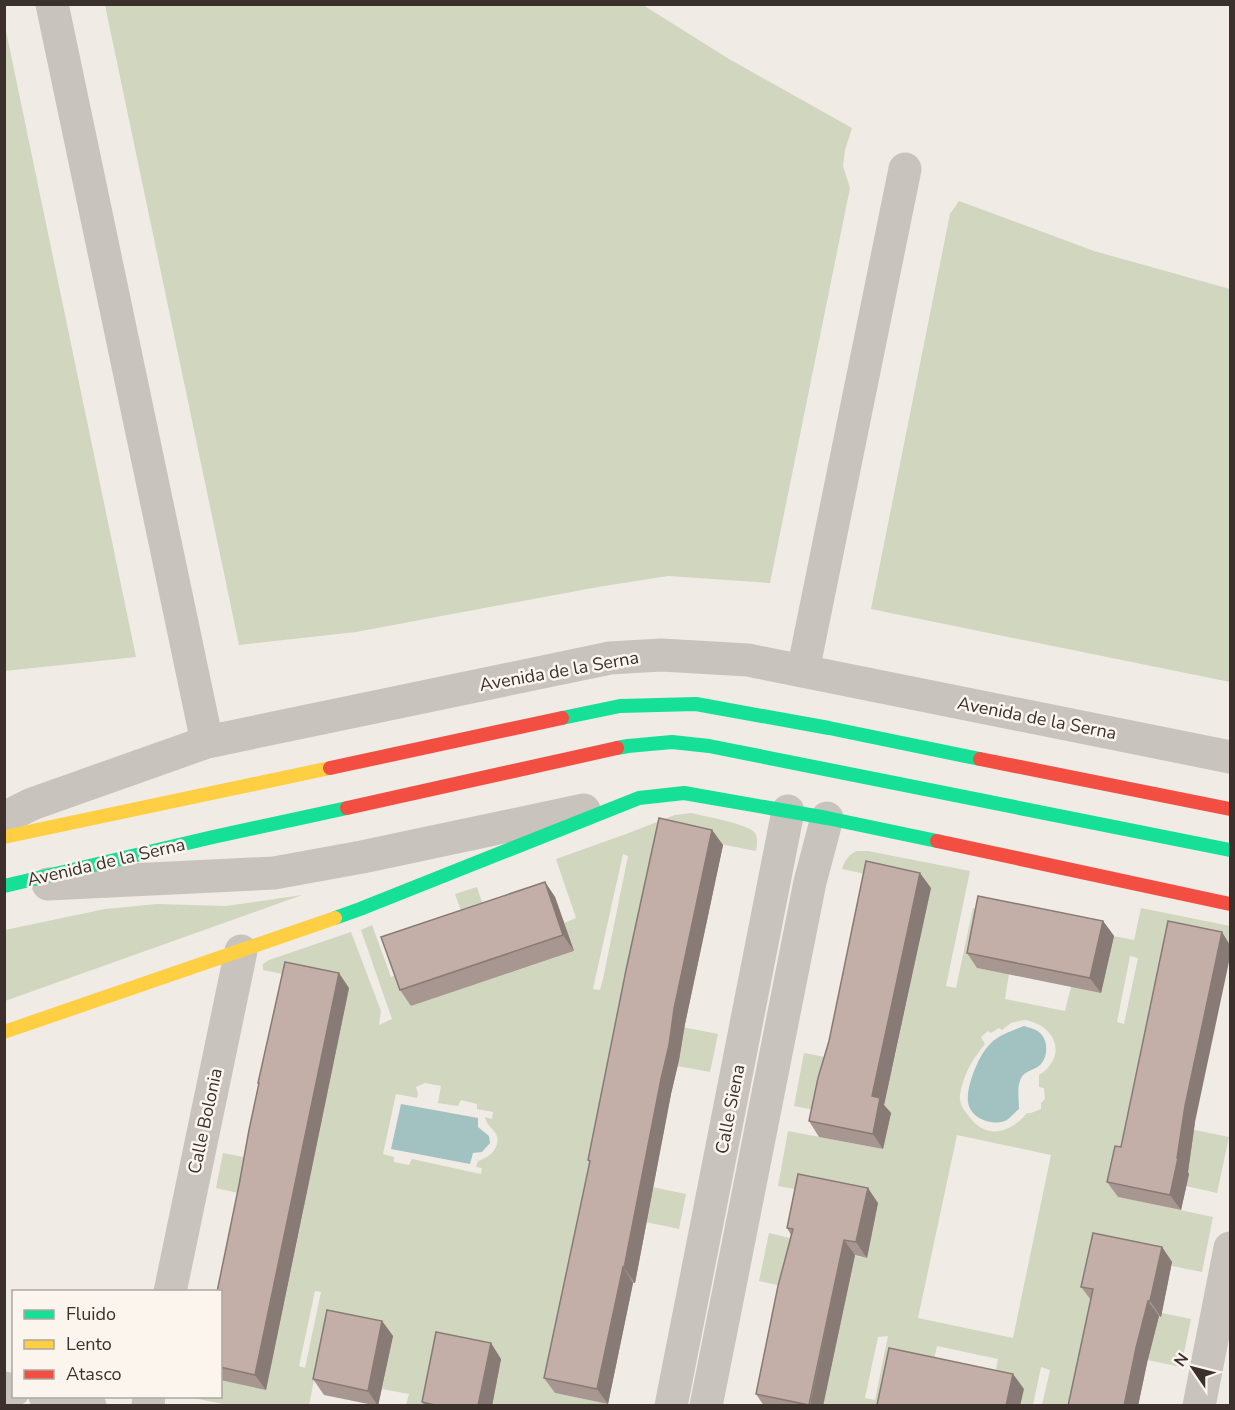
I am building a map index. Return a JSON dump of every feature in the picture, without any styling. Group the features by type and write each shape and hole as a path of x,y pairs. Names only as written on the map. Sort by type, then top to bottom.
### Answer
{"main road":[{"path":"4,837 620,706 668,704 696,704 829,728 1230,809"},
{"name":"Avenida de la Serna","path":"4,886 213,837 628,746 672,742 709,746 819,767 1230,850"},
{"name":"Avenida de la Serna","path":"4,1032 360,909 639,798 684,793 827,818 1230,904"}],"street":[{"path":"52,4 207,742"},
{"path":"803,671 905,169"},
{"name":"Avenida de la Serna","path":"4,818 32,804 207,742 610,658 661,655 748,660 1230,757"},
{"name":"Avenida de la Serna","path":"4,886 274,873 362,857 639,798"},
{"name":"Calle Siena","path":"671,1406 788,812"},
{"name":"Calle Siena","path":"706,1406 810,882 827,818"},
{"name":"Calle Bolonia","path":"170,1290 241,951"},
{"path":"1199,1406 1230,1248"},
{"path":"54,1398 90,1406"}],"green space":[{"path":"105,5 643,5 729,59 852,128 843,166 850,188 770,583 668,576 356,632 239,645"},
{"path":"5,26 136,657 5,671"},
{"path":"959,201 1094,251 1230,289 1230,682 871,609 950,214"},
{"path":"691,813 744,826 755,833 757,846 756,851 670,834 631,1017 718,1034 710,1072 624,1056 599,1176 686,1194 679,1229 594,1211 555,1393 613,1405 492,1405 424,1397 422,1405 406,1405 409,1394 382,1389 393,1336 315,1375 309,1405 228,1405 193,1398 222,1398 222,1380 266,1389 304,1208 216,1188 223,1153 311,1170 349,988 263,970 263,964 351,932 381,1011 379,1025 392,1019 361,930 372,925 391,977 399,974 411,1006 469,986 476,952 455,894 477,887 493,936 515,971 574,951 564,923 576,918 556,859 675,815","holes":["623,854 628,856 603,979 600,990 593,989","425,1083 441,1086 438,1103 458,1106 461,1100 477,1104 477,1109 493,1112 492,1119 485,1117 496,1134 497,1143 490,1155 478,1161 476,1167 482,1168 481,1174 412,1159 409,1165 394,1162 394,1157 383,1154 396,1094 417,1098 416,1087","315,1291 321,1292 305,1368 299,1366"]},
{"path":"868,851 970,871 946,986 956,988 973,908 989,911 977,968 1009,974 1005,999 1065,1011 1071,987 1113,936 1134,940 1141,908 1230,926 1230,947 1179,936 1141,1119 1229,1137 1217,1193 1186,1186 1189,1174 1119,1197 1213,1217 1202,1272 1172,1266 1172,1262 1092,1302 1160,1316 1162,1313 1191,1319 1181,1367 1095,1349 1083,1405 1042,1405 1050,1370 1041,1367 1033,1405 1020,1405 993,1383 998,1359 937,1346 932,1370 891,1405 823,1405 845,1299 759,1281 769,1233 798,1240 798,1244 867,1258 878,1204 778,1186 788,1131 883,1149 890,1114 825,1112 794,1106 804,1053 892,1070 931,888 842,869 847,858 854,853","holes":["1130,956 1138,958 1124,1024 1117,1022","1024,1020 1044,1028 1050,1034 1056,1050 1054,1059 1039,1075 1039,1087 1044,1088 1045,1099 1041,1103 1041,1109 1027,1113 1013,1126 990,1131 975,1123 961,1105 961,1089 970,1065 985,1044 981,1037 988,1031 991,1033 999,1028 1002,1030 1011,1023","957,1135 1051,1155 1013,1338 918,1318","888,1336 875,1400 865,1398 878,1337"]},
{"path":"302,895 5,1001 5,930 105,909 157,904 226,906"}],"water":[{"path":"1024,1026 1038,1031 1043,1037 1045,1057 1038,1066 1022,1077 1019,1084 1019,1109 1005,1121 994,1122 982,1119 973,1112 968,1102 971,1079 978,1062 994,1040"},
{"path":"401,1104 478,1118 478,1127 489,1136 490,1143 482,1152 473,1153 470,1164 391,1149"}],"building":[{"path":"659,818 712,830 674,1009 669,1045 624,1268 597,1389 544,1378"},
{"path":"866,861 920,873 872,1096 880,1098 873,1134 809,1121 829,1041"},
{"path":"545,882 563,935 400,990 381,937"},
{"path":"978,896 1103,921 1090,978 967,953"},
{"path":"1168,921 1222,932 1185,1106 1170,1195 1107,1182 1115,1146 1121,1147"},
{"path":"285,962 339,973 255,1375 222,1367 222,1290 217,1290 258,1083"},
{"path":"798,1174 868,1188 856,1242 844,1240 809,1405 756,1394 778,1286 793,1229 787,1228"},
{"path":"1093,1233 1162,1247 1150,1301 1148,1301 1136,1348 1124,1406 1068,1406 1093,1289 1081,1287"},
{"path":"327,1310 382,1321 368,1391 313,1379"},
{"path":"436,1332 491,1343 478,1406 439,1406 422,1402"},
{"path":"889,1348 1013,1374 1006,1406 877,1405"}],"traffic: fast":[{"path":"562,718 620,706 696,704 980,759"},
{"path":"617,748 672,742 709,746 1230,850"},
{"path":"335,918 639,798 684,793 827,818 937,841"},
{"path":"4,886 347,808"}],"traffic: slow":[{"path":"4,837 330,768"},
{"path":"4,1032 335,918"}],"traffic: jam":[{"path":"330,768 562,718"},
{"path":"347,808 617,748"},
{"path":"980,759 1230,809"},
{"path":"937,841 1230,904"}]}
